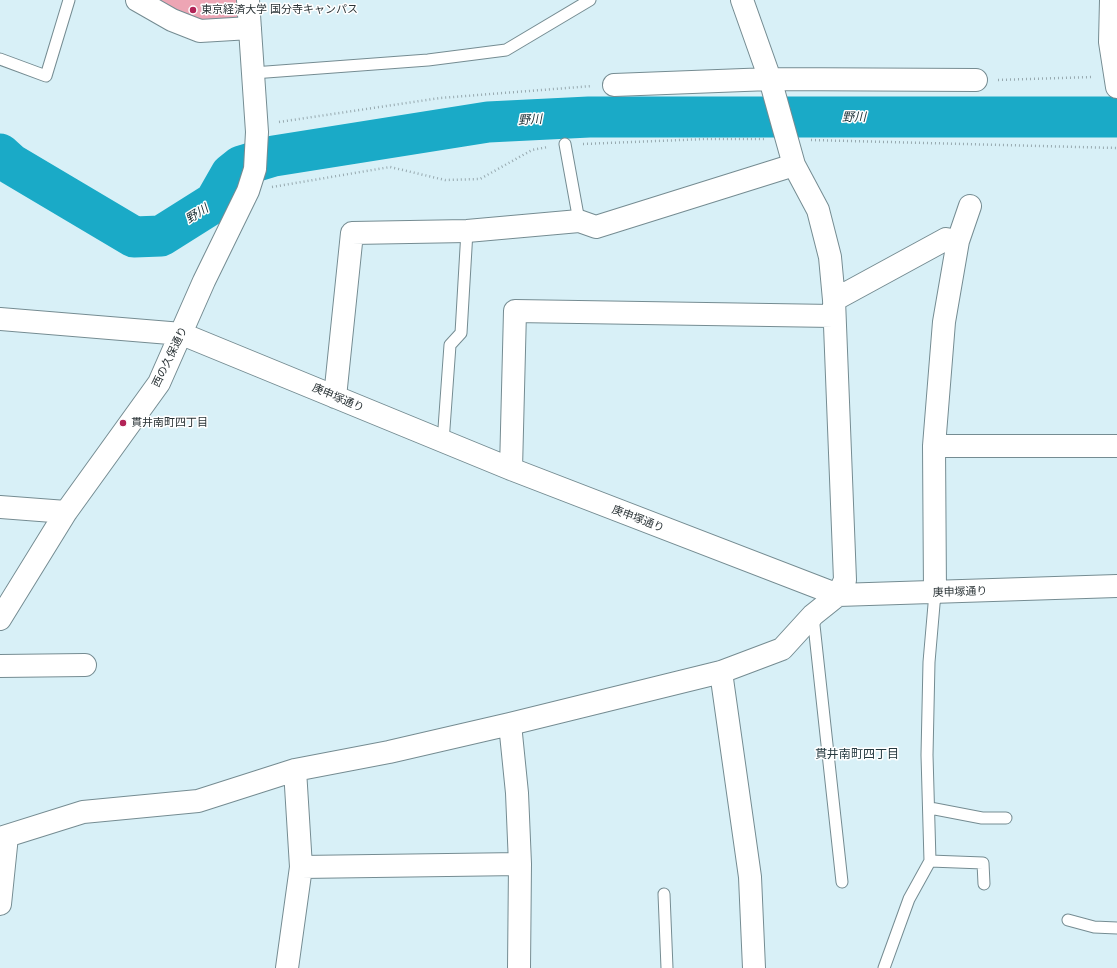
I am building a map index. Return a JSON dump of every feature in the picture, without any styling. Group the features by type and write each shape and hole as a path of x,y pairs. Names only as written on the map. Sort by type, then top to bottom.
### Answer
{"street":[{"path":"137,0 172,20 200,31 250,28"},
{"path":"248,0 257,129"},
{"path":"0,904 4,837 83,812 198,801 295,770 389,752 721,672 782,649 813,615 838,595 845,580 834,308 830,257 818,210 794,165 770,80 742,0"},
{"path":"1111,0 1110,42 1114,79"},
{"path":"614,85 770,80 976,80"},
{"name":"西の久保通り","path":"0,619 66,512 159,383 182,334 204,281 249,186 255,168 257,129"},
{"path":"335,397 352,233 467,231 579,221 596,227 794,165"},
{"path":"935,593 934,446 944,322 958,241 970,206"},
{"path":"511,469 515,310 834,308 946,239 958,241"},
{"name":"庚申塚通り","path":"0,319 182,334 443,442 838,595 1117,586"},
{"path":"934,446 1117,446"},
{"path":"0,507 66,512"},
{"path":"0,666 85,665"},
{"path":"721,672 750,877 754,968"},
{"path":"510,724 517,793 520,864 520,968"},
{"path":"287,968 301,867 295,770"},
{"path":"301,867 520,864"}],"lane":[{"path":"0,59 46,76 68,0"},
{"path":"253,73 428,60 506,50 590,0"},
{"path":"565,144 579,221"},
{"path":"443,442 450,345 461,333 467,231"},
{"path":"884,968 909,899 930,861 930,808 927,755 929,662 935,593"},
{"path":"813,615 842,882"},
{"path":"930,808 982,818 1006,818"},
{"path":"930,861 983,863 984,884"},
{"path":"664,894 667,968"},
{"path":"1068,920 1094,927 1117,928"}],"path":[{"path":"976,80 1114,79"},
{"path":"257,129 440,98 614,85"},
{"path":"249,186 390,167 445,180 480,179 532,150 565,144 786,138 810,140 1117,148"}],"shaded area":[{"name":"東京経済大学 国分寺キャンパス","path":"147,0 242,0 243,24 199,28"}],"waterway":[{"name":"野川","path":"0,154 11,164 134,237 161,236 215,202 231,174 241,166 274,156 488,122 589,117 1117,117"}],"place":[{"name":"東京経済大学 国分寺キャンパス","path":"193,10"},
{"name":"貫井南町四丁目","path":"123,423"}],"district":[{"name":"貫井南町四丁目","path":"857,754"}]}
